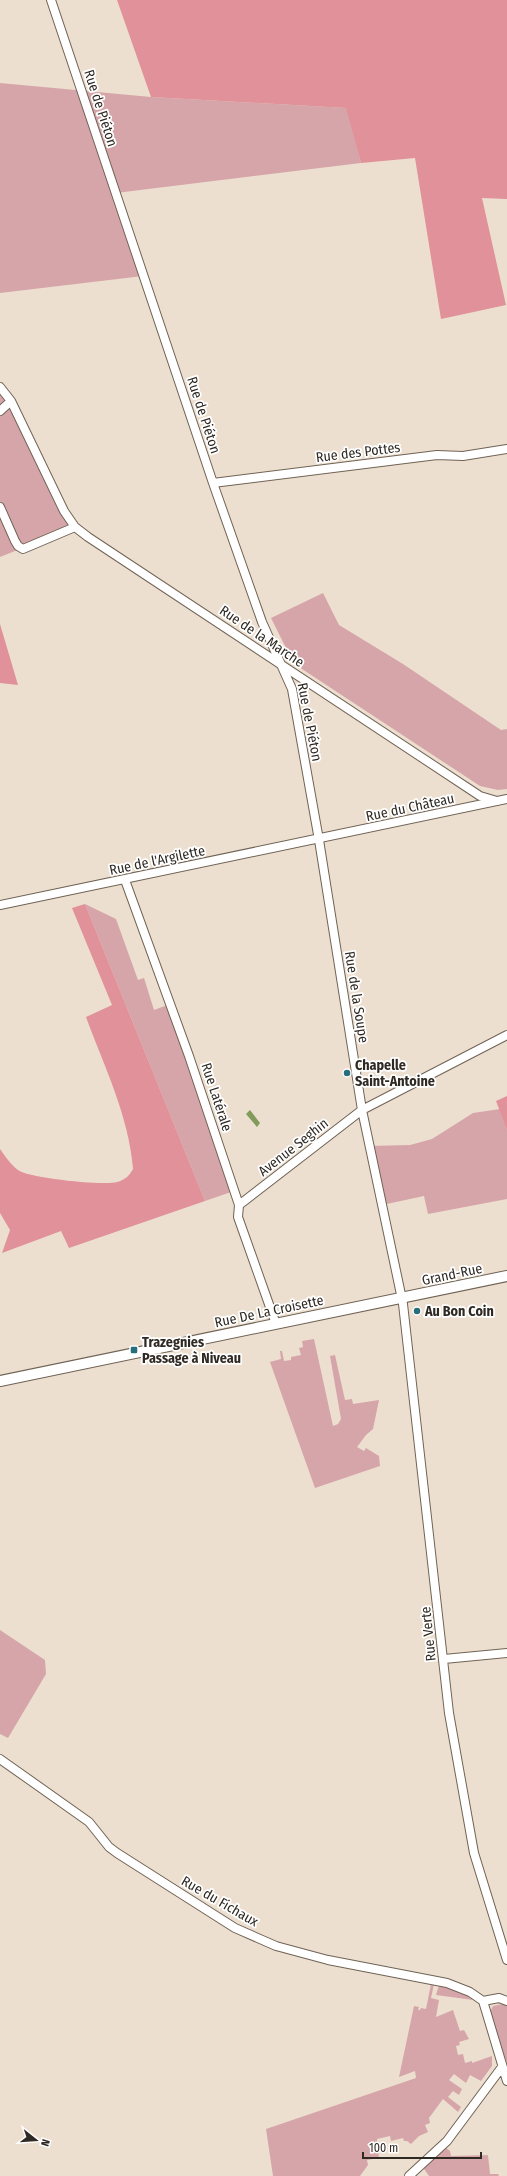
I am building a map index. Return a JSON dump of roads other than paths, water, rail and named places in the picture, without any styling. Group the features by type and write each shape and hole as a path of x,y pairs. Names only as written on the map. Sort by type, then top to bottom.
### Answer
{"main road":[{"name":"Grand-Rue","path":"402,1298 507,1276"},
{"name":"Rue De La Croisette","path":"0,1381 402,1298"}],"street":[{"name":"Rue de Piéton","path":"51,0 213,483 262,622 284,667 292,689 318,840"},
{"name":"Rue de la Marche","path":"0,387 11,401 64,511 75,527 480,796 497,802"},
{"path":"0,411 11,401"},
{"name":"Rue des Pottes","path":"213,483 437,455 463,456 507,449"},
{"path":"0,507 15,541 18,546 23,549 75,527"},
{"name":"Rue du Château","path":"318,840 507,799"},
{"name":"Rue de l'Argilette","path":"0,905 318,840"},
{"name":"Rue de la Soupe","path":"318,840 362,1110 402,1298"},
{"name":"Rue Latérale","path":"125,880 189,1056 239,1204 238,1217 276,1324"},
{"name":"Avenue Seghin","path":"239,1204 362,1110 507,1035"},
{"name":"Rue Verte","path":"402,1298 450,1713 474,1853 507,1960"},
{"path":"444,1659 507,1653"},
{"name":"Rue du Fichaux","path":"0,1759 89,1822 109,1847 117,1853 235,1928 276,1946 328,1960 447,1983 470,1992 482,2002"},
{"path":"507,2001 499,1998 482,2002 507,2081"},
{"path":"409,2176 447,2141 502,2067"}],"place":[{"name":"Chapelle Saint-Antoine","path":"347,1073"},
{"name":"Au Bon Coin","path":"417,1311"},
{"name":"Trazegnies Passage à Niveau","path":"134,1350"}]}
